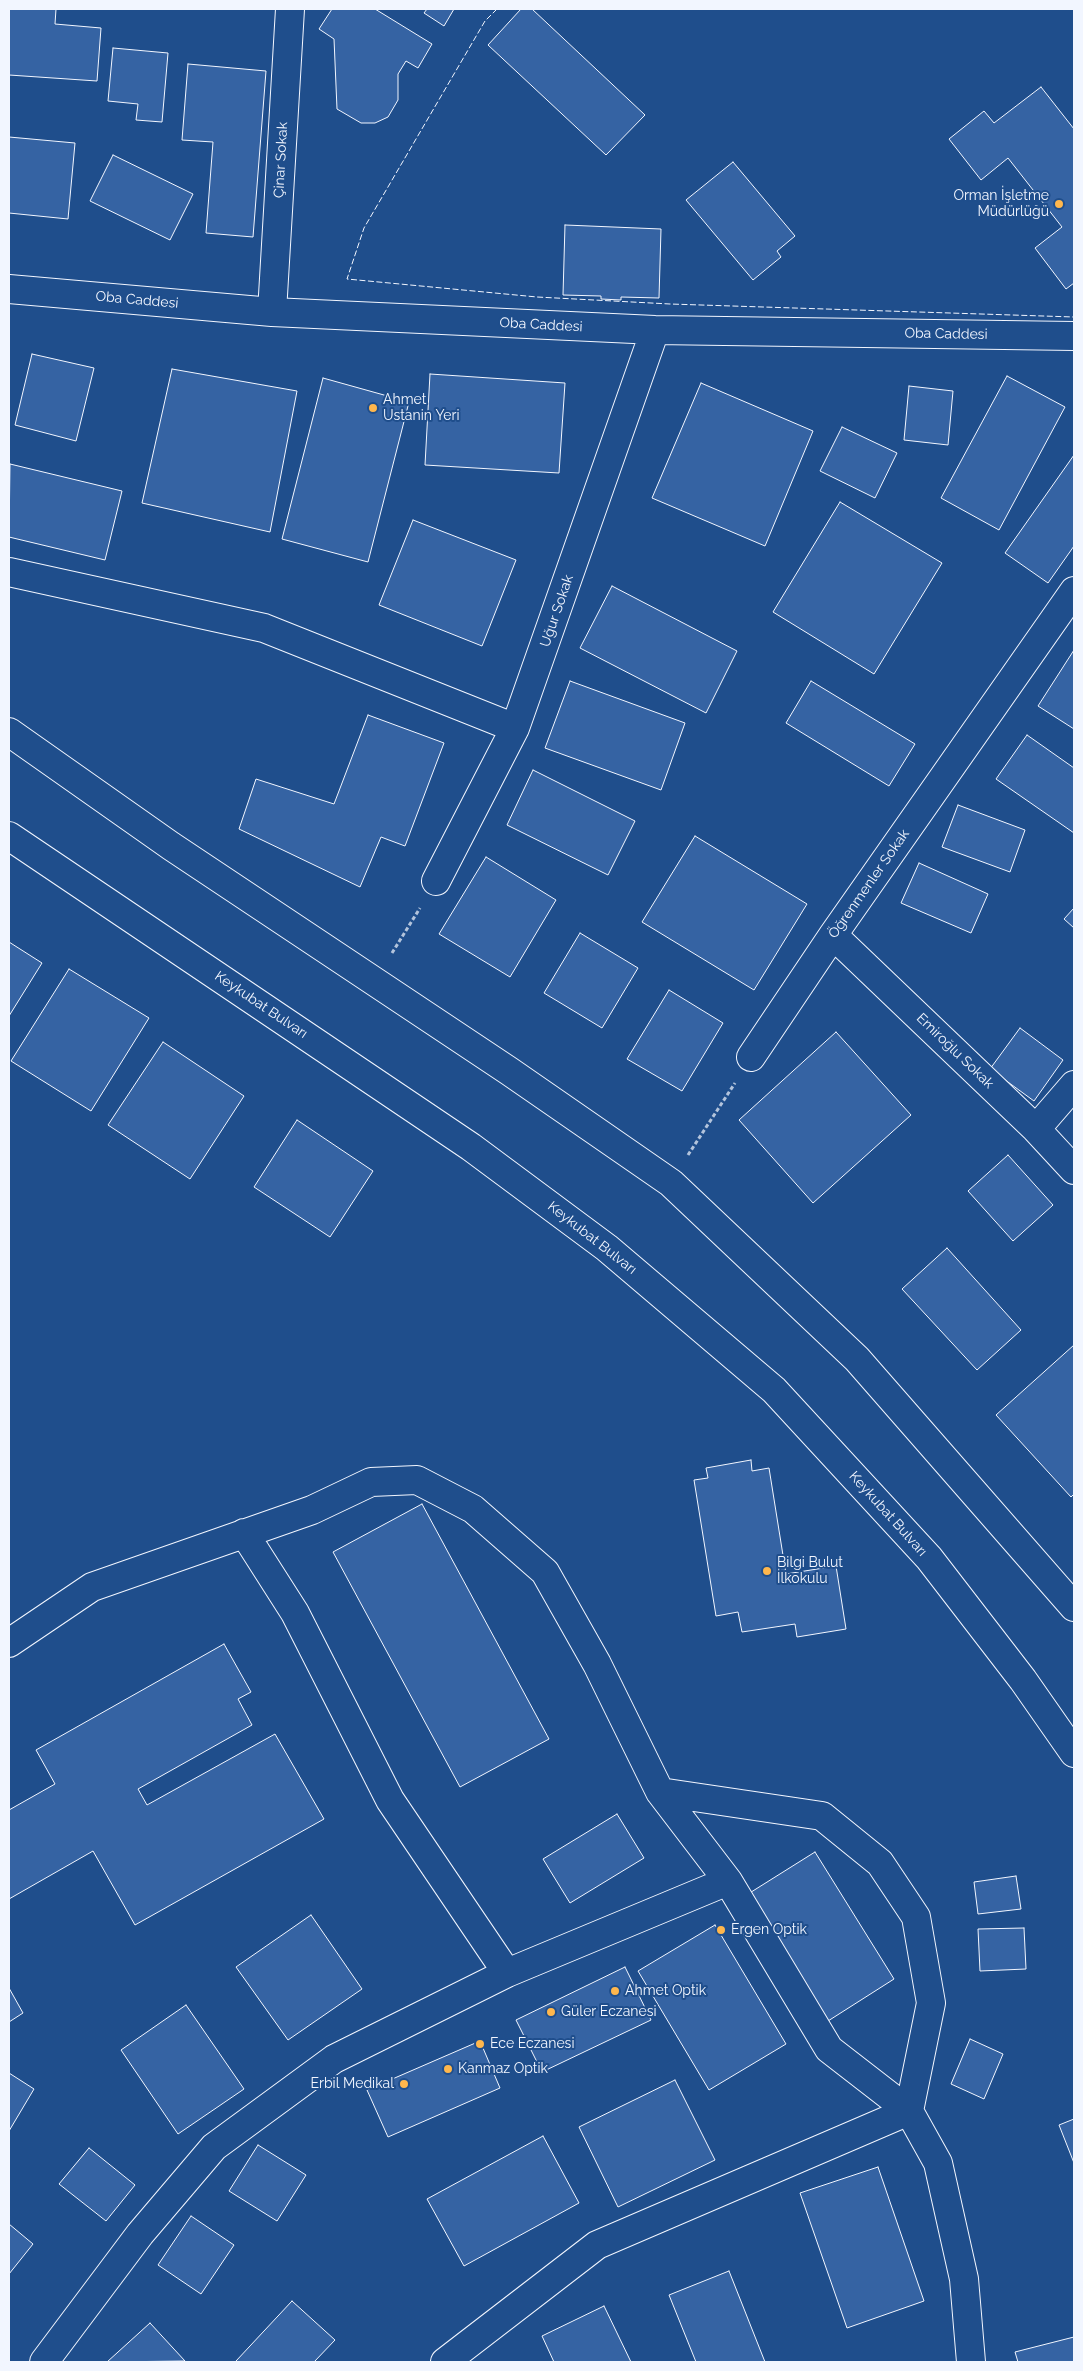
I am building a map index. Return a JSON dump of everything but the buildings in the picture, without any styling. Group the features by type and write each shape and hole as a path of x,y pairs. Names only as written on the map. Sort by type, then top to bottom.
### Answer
{"main road":[{"name":"Çinar Sokak","path":"272,312 290,9"},
{"name":"Oba Caddesi","path":"9,289 272,312 655,330 1074,336"},
{"name":"Uğur Sokak","path":"436,882 516,728 655,330"},
{"path":"9,572 264,628 516,728"},
{"name":"Öğrenmenler Sokak","path":"752,1057 833,935 1074,591"},
{"path":"9,732 171,846 509,1071 671,1183 857,1359 1074,1607"},
{"name":"Keykubat Bulvarı","path":"9,836 471,1147 608,1248 774,1390 929,1558 1023,1680 1074,1753"},
{"name":"Emiroğlu Sokak","path":"833,935 1036,1129 1074,1170"},
{"path":"1036,1129 1074,1085"},
{"path":"9,1643 92,1587 312,1510 371,1482 417,1480 473,1510 545,1572 596,1664 660,1792 728,1881 829,2049 908,2111 938,2163 964,2279 966,2362"},
{"path":"244,1533 295,1612 390,1800 507,1973"},
{"path":"660,1792 822,1816 880,1863 916,1917 931,2003 908,2111"},
{"path":"44,2362 140,2234 214,2147 334,2059 507,1973 728,1881"},
{"path":"462,2357 597,2245 908,2111"}],"path":[{"path":"374,982 436,882"},
{"path":"671,1183 752,1057"}],"fence":[{"path":"497,9 485,21 364,228 347,279 537,297 670,304 1074,317"}],"place":[{"name":"Orman İşletme Müdürlüğü","path":"1059,204"},
{"name":"Ahmet Ustanin Yeri","path":"373,408"},
{"name":"Bilgi Bulut İlkokulu","path":"767,1571"},
{"name":"Ergen Optik","path":"721,1930"},
{"name":"Ahmet Optik","path":"615,1991"},
{"name":"Güler Eczanesi","path":"551,2012"},
{"name":"Ece Eczanesi","path":"480,2044"},
{"name":"Kanmaz Optik","path":"448,2069"},
{"name":"Erbil Medikal","path":"404,2084"}]}
